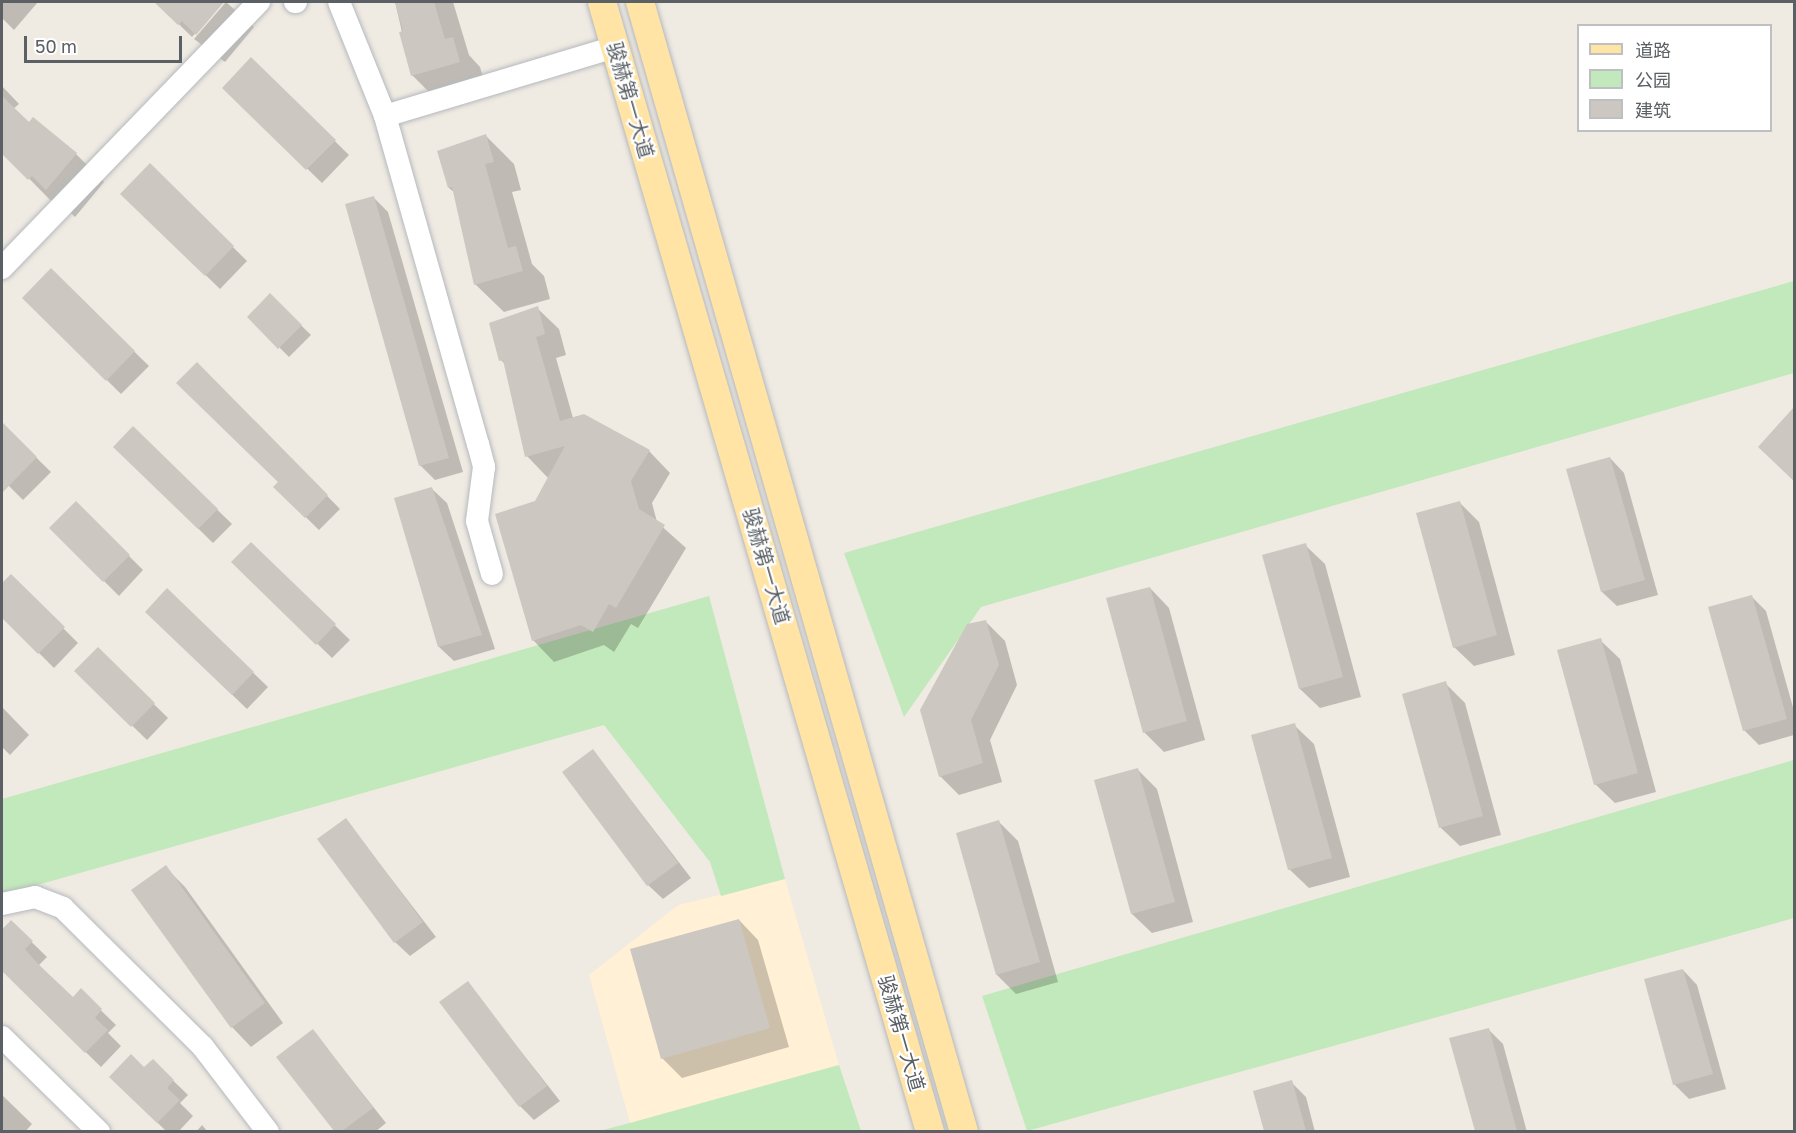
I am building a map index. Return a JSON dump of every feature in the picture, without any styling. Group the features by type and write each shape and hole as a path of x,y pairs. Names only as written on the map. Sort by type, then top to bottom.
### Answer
{"main road":[{"name":"骏赫第一大道","path":"602,2 930,1131"},
{"name":"骏赫第一大道","path":"640,2 964,1131"}],"lane":[{"path":"2,268 259,2"},
{"path":"339,2 385,116 478,444 484,467 477,521 492,574"},
{"path":"385,116 615,47"},
{"path":"2,904 35,897 63,908 203,1047 268,1131"},
{"path":"2,1037 99,1131"}],"shaded area":[{"path":"785,879 839,1065 630,1123 589,975 678,905"}],"green space":[{"path":"1794,281 1794,373 981,607 904,717 844,553"},
{"path":"709,596 785,879 721,896 710,862 604,725 2,895 2,799"},
{"path":"1794,760 1794,918 1027,1131 982,996"},
{"path":"839,1065 861,1131 599,1131 630,1123"}],"building":[{"path":"154,2 224,2 196,35 182,21 178,25"},
{"path":"395,2 434,2 445,39 453,37 460,62 411,76 399,32 403,31"},
{"path":"251,57 336,140 306,170 222,88"},
{"path":"2,96 29,122 33,117 77,153 46,190 32,176 28,180 2,154"},
{"path":"486,134 494,162 485,164 508,248 516,246 523,271 474,285 452,187 448,188 437,151"},
{"path":"150,163 234,246 205,276 120,194"},
{"path":"374,196 449,458 419,466 345,204"},
{"path":"51,268 135,351 106,381 22,298"},
{"path":"270,293 302,325 278,349 247,317"},
{"path":"538,306 545,334 536,337 560,421 584,414 650,450 631,481 639,509 665,525 616,608 609,604 593,632 581,625 532,641 495,514 535,501 565,446 525,457 503,360 499,361 489,323"},
{"path":"197,362 328,495 305,518 273,487 278,482 176,383"},
{"path":"1794,407 1794,481 1758,447"},
{"path":"2,422 37,457 2,493"},
{"path":"133,426 218,509 198,529 113,447"},
{"path":"1610,457 1645,580 1601,592 1566,469"},
{"path":"432,487 482,635 438,647 394,498"},
{"path":"76,501 130,555 103,582 49,528"},
{"path":"1460,501 1497,635 1453,648 1416,513"},
{"path":"251,542 336,624 316,645 231,562"},
{"path":"1306,543 1343,677 1299,689 1262,555"},
{"path":"11,574 65,627 38,654 2,618 2,583"},
{"path":"1150,587 1187,721 1143,733 1106,598"},
{"path":"167,588 254,672 232,695 145,612"},
{"path":"1752,595 1787,719 1743,731 1708,607"},
{"path":"986,620 999,665 971,720 983,763 939,777 920,710 967,624"},
{"path":"1601,638 1638,773 1594,785 1557,650"},
{"path":"98,647 155,703 131,727 74,671"},
{"path":"1446,681 1483,816 1439,828 1402,694"},
{"path":"1295,723 1332,858 1288,870 1251,735"},
{"path":"593,749 678,863 647,886 562,772"},
{"path":"1138,768 1175,902 1131,914 1094,780"},
{"path":"346,818 423,922 394,943 317,839"},
{"path":"999,820 1040,962 996,975 956,833"},
{"path":"166,865 265,1003 231,1028 131,890"},
{"path":"739,919 770,1028 661,1059 630,949"},
{"path":"11,920 33,941 25,949 37,963 73,997 81,988 102,1009 95,1018 108,1030 85,1053 2,971 2,930"},
{"path":"1683,969 1713,1074 1673,1085 1644,979"},
{"path":"468,981 547,1086 519,1107 439,1002"},
{"path":"1489,1028 1517,1131 1475,1131 1449,1038"},
{"path":"313,1029 373,1108 342,1131 334,1131 276,1057"},
{"path":"131,1054 144,1067 153,1059 174,1080 167,1088 180,1100 157,1123 109,1077"},
{"path":"1292,1080 1306,1131 1264,1131 1253,1091"}]}
